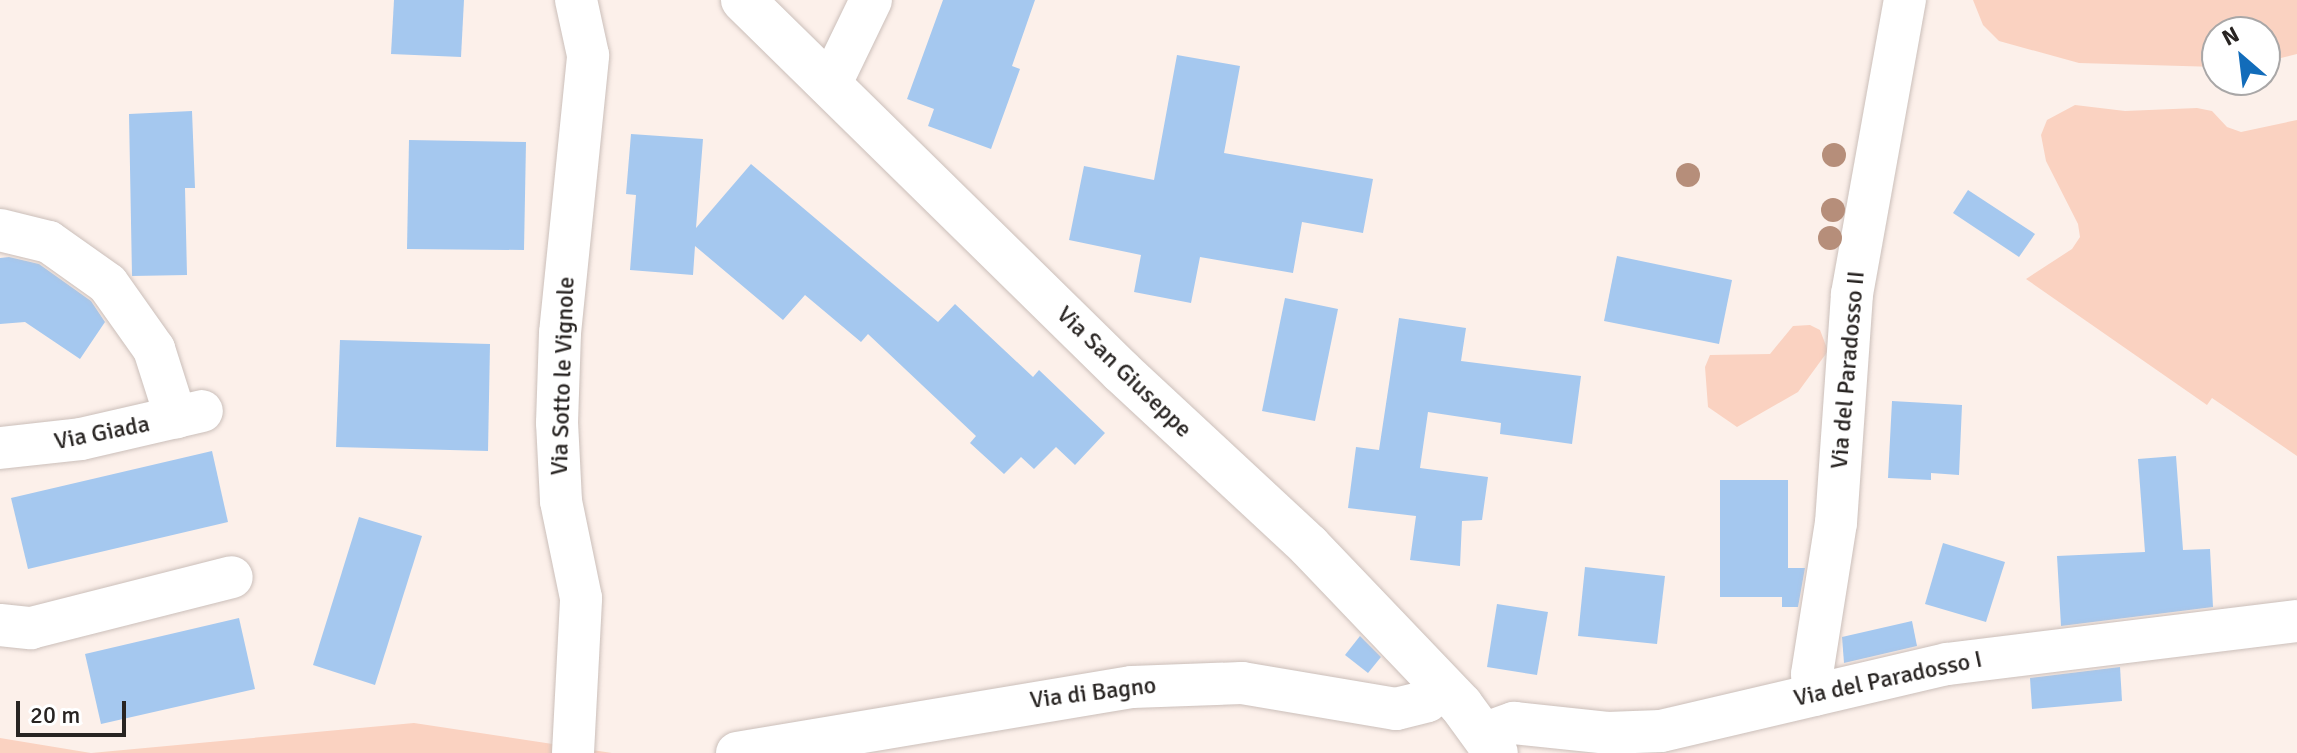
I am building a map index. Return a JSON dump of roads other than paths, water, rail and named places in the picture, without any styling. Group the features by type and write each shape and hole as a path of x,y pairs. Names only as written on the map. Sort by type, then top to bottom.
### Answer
{"main road":[{"name":"Via San Giuseppe","path":"743,0 1122,372 1309,546 1445,688 1489,744"}],"street":[{"name":"Via Sotto le Vignole","path":"573,753 581,598 561,501 557,423 560,333 588,55 576,0"},
{"path":"830,85 871,0"},
{"name":"Via del Paradosso II","path":"1814,695 1812,674 1836,523 1852,294 1905,0"},
{"name":"Via Giada","path":"0,230 49,242 114,290 154,349 189,414 81,439 0,448"},
{"path":"0,625 31,628 232,577"},
{"name":"Via del Paradosso I","path":"1489,744 1514,723 1607,733 1661,731 2025,651 2297,621"},
{"name":"Via di Bagno","path":"737,753 1132,687 1242,683 1396,709 1414,707 1445,688"}]}
